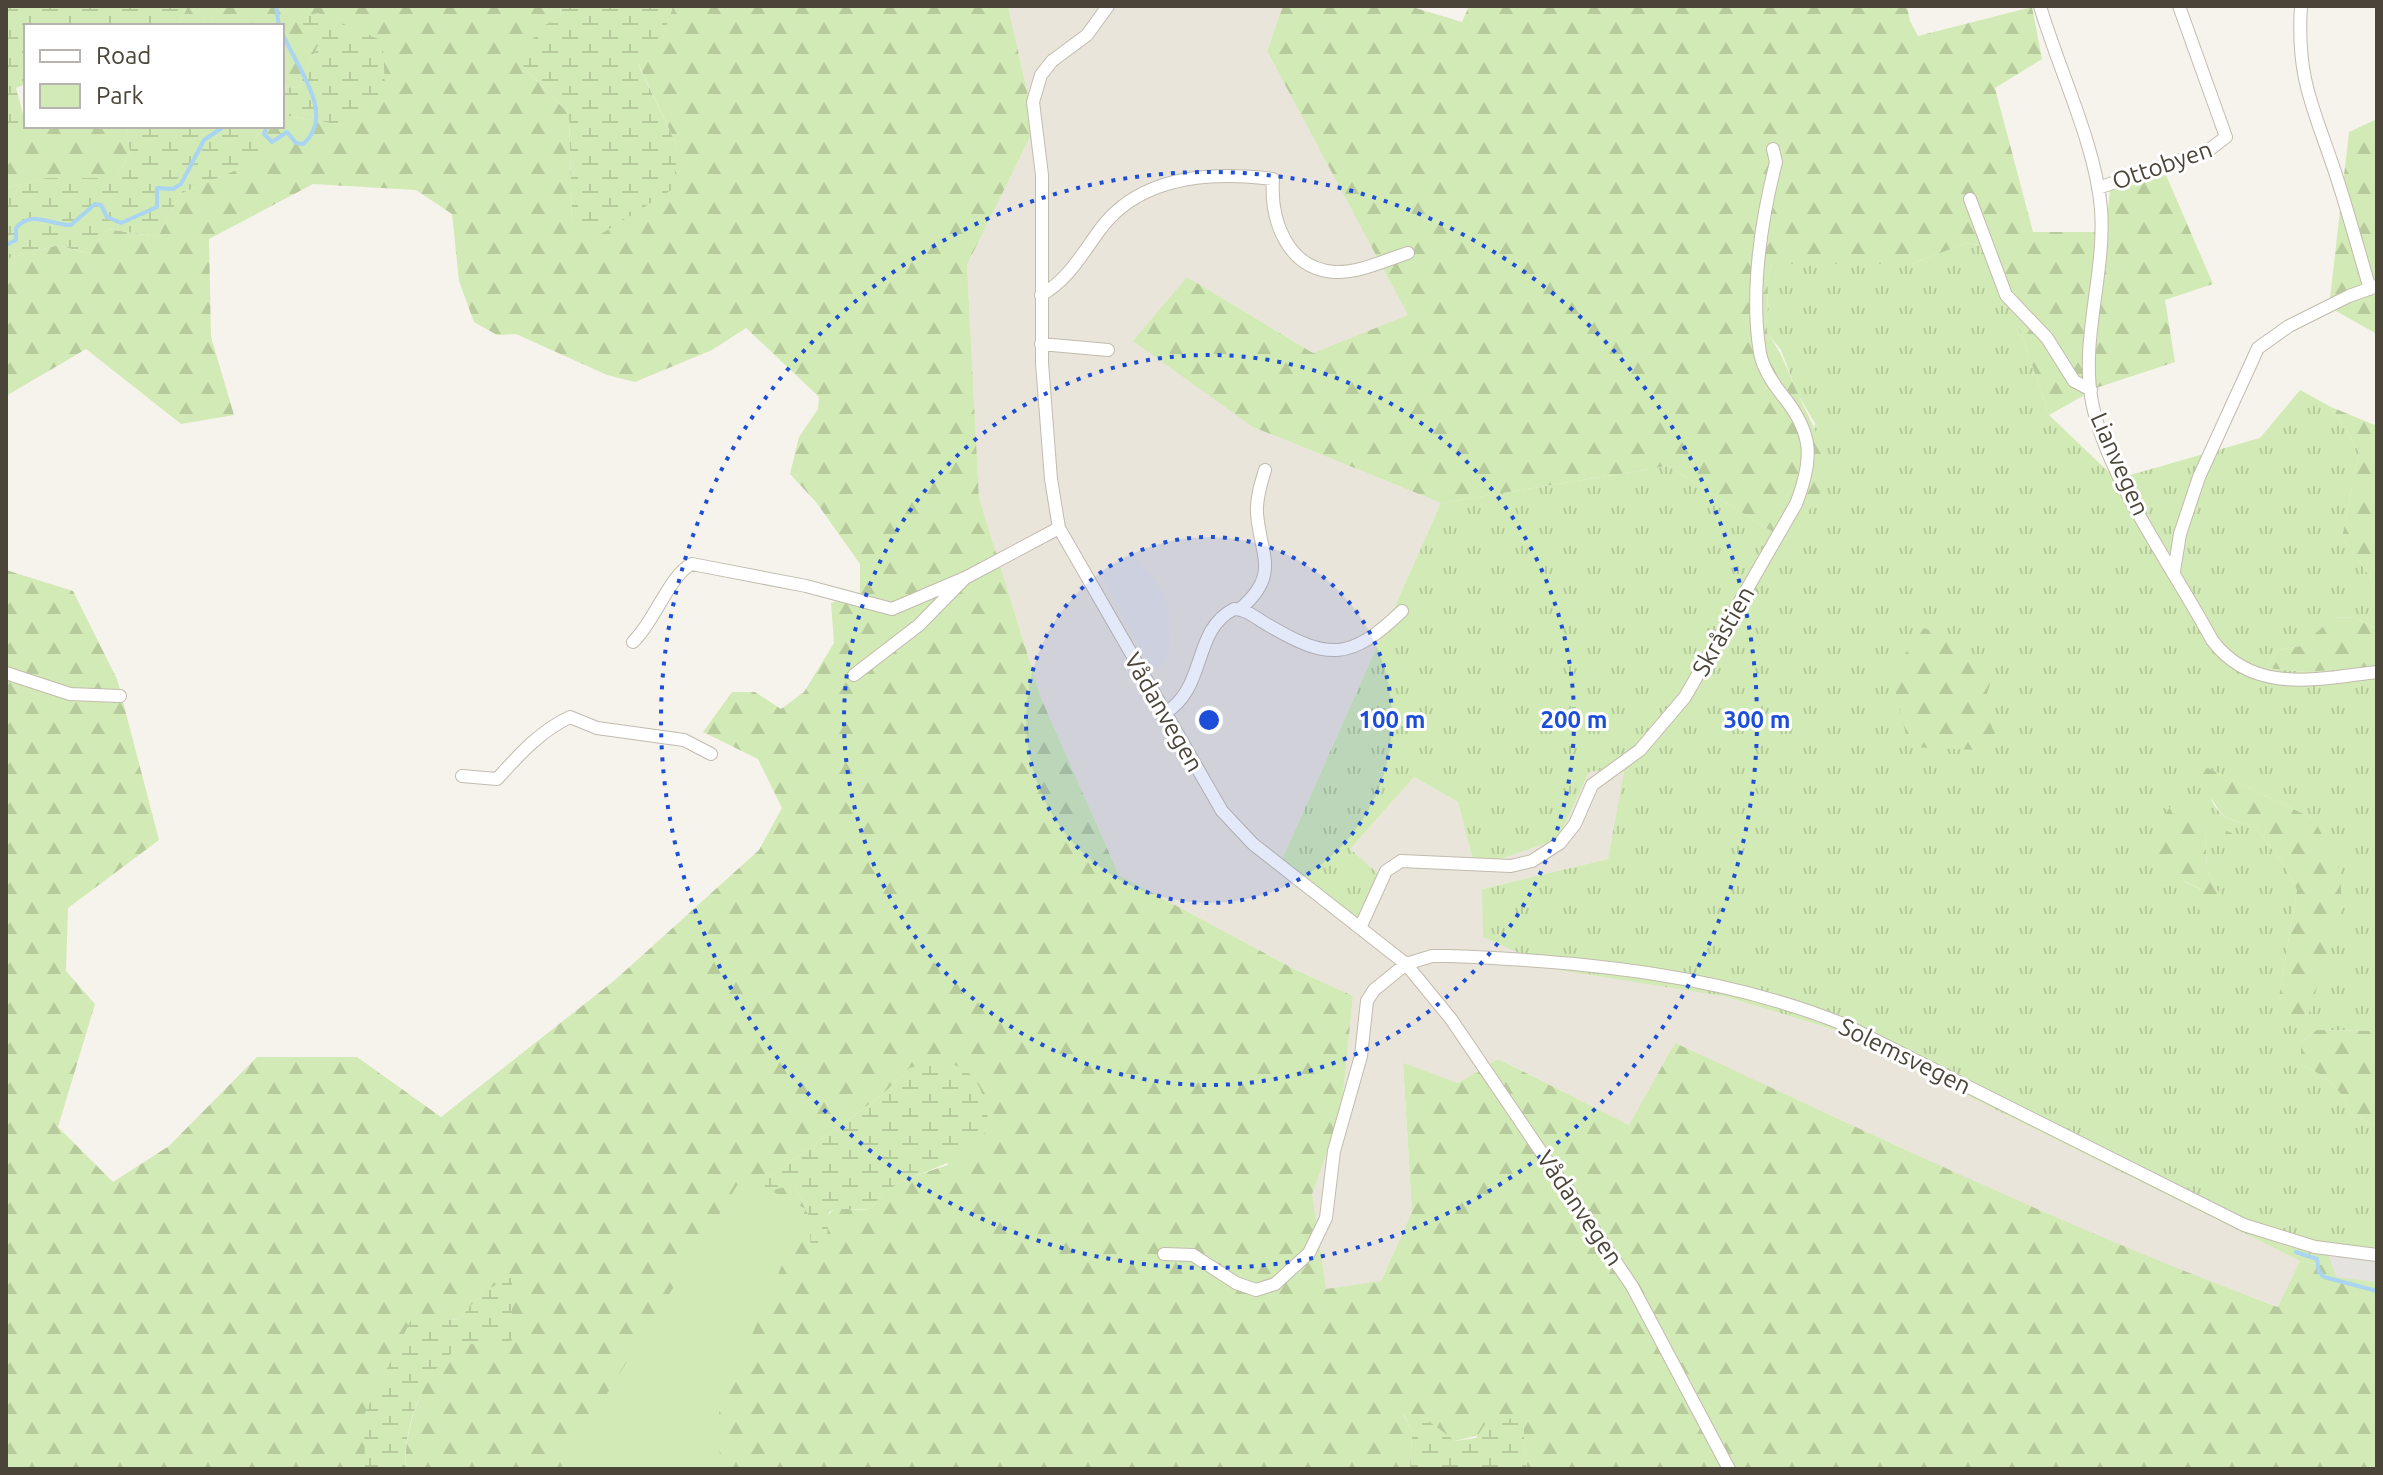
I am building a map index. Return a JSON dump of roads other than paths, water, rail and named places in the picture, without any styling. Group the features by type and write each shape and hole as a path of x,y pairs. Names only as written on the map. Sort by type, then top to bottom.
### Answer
{"street":[{"name":"Vådanvegen","path":"1108,6 1087,35 1052,61 1041,75 1034,94 1042,175 1041,344 1051,479 1059,528 1204,783 1236,828 1406,964 1451,1019 1632,1286 1729,1469"},
{"name":"Lianvegen","path":"2040,6 2098,188 2102,239 2091,390 2096,417 2113,461 2212,640 2228,660 2243,669 2282,680 2377,672"},
{"name":"Ottobyen","path":"2098,188 2209,150 2226,137 2179,6"},
{"path":"2174,571 2180,534 2199,477 2219,440 2251,357 2272,335 2349,296 2374,288 2306,94 2301,6"},
{"name":"Skråstien","path":"1360,928 1386,871 1401,861 1511,866 1541,856 1560,843 1575,824 1592,785 1640,750 1685,697 1796,504 1808,474 1806,435 1766,370 1758,334 1759,276 1776,162 1773,149"},
{"path":"1041,295 1075,266 1120,205 1142,192 1199,178 1273,179 1272,212 1280,231 1303,260 1320,269 1352,270 1408,253"},
{"path":"1970,199 2006,295 2047,338 2074,381 2091,390"},
{"path":"1041,344 1108,350"},
{"path":"1165,713 1189,691 1212,628 1228,612 1240,609 1267,572 1256,508 1265,470"},
{"path":"633,642 653,620 682,569 696,563 806,586 886,609 898,608 967,577 1059,528"},
{"path":"854,675 919,625 967,577"},
{"path":"1240,609 1291,638 1329,651 1346,651 1368,642 1402,611"},
{"path":"6,673 70,694 120,696"},
{"path":"462,776 497,779 528,745 554,724 570,717 597,728 684,740 711,754"},
{"name":"Solemsvegen","path":"1406,964 1432,956 1574,963 1719,987 1791,1004 1843,1024 2244,1225 2315,1247 2377,1255"},
{"path":"1164,1254 1193,1255 1236,1283 1256,1290 1275,1284 1309,1253 1326,1218 1334,1151 1361,1056 1367,1001 1374,990 1406,964"}],"waterway":[{"path":"276,6 279,24"},
{"path":"266,128 264,134 272,142 287,132 296,143 303,144 313,132 316,119 310,89 284,36"},
{"path":"6,245 16,240 16,228 29,220 71,225 95,204 101,205 107,217 121,223 157,207 157,188 173,189 181,184 204,140 222,128"},
{"path":"2296,1252 2317,1259 2319,1272 2324,1277 2377,1291"}]}
